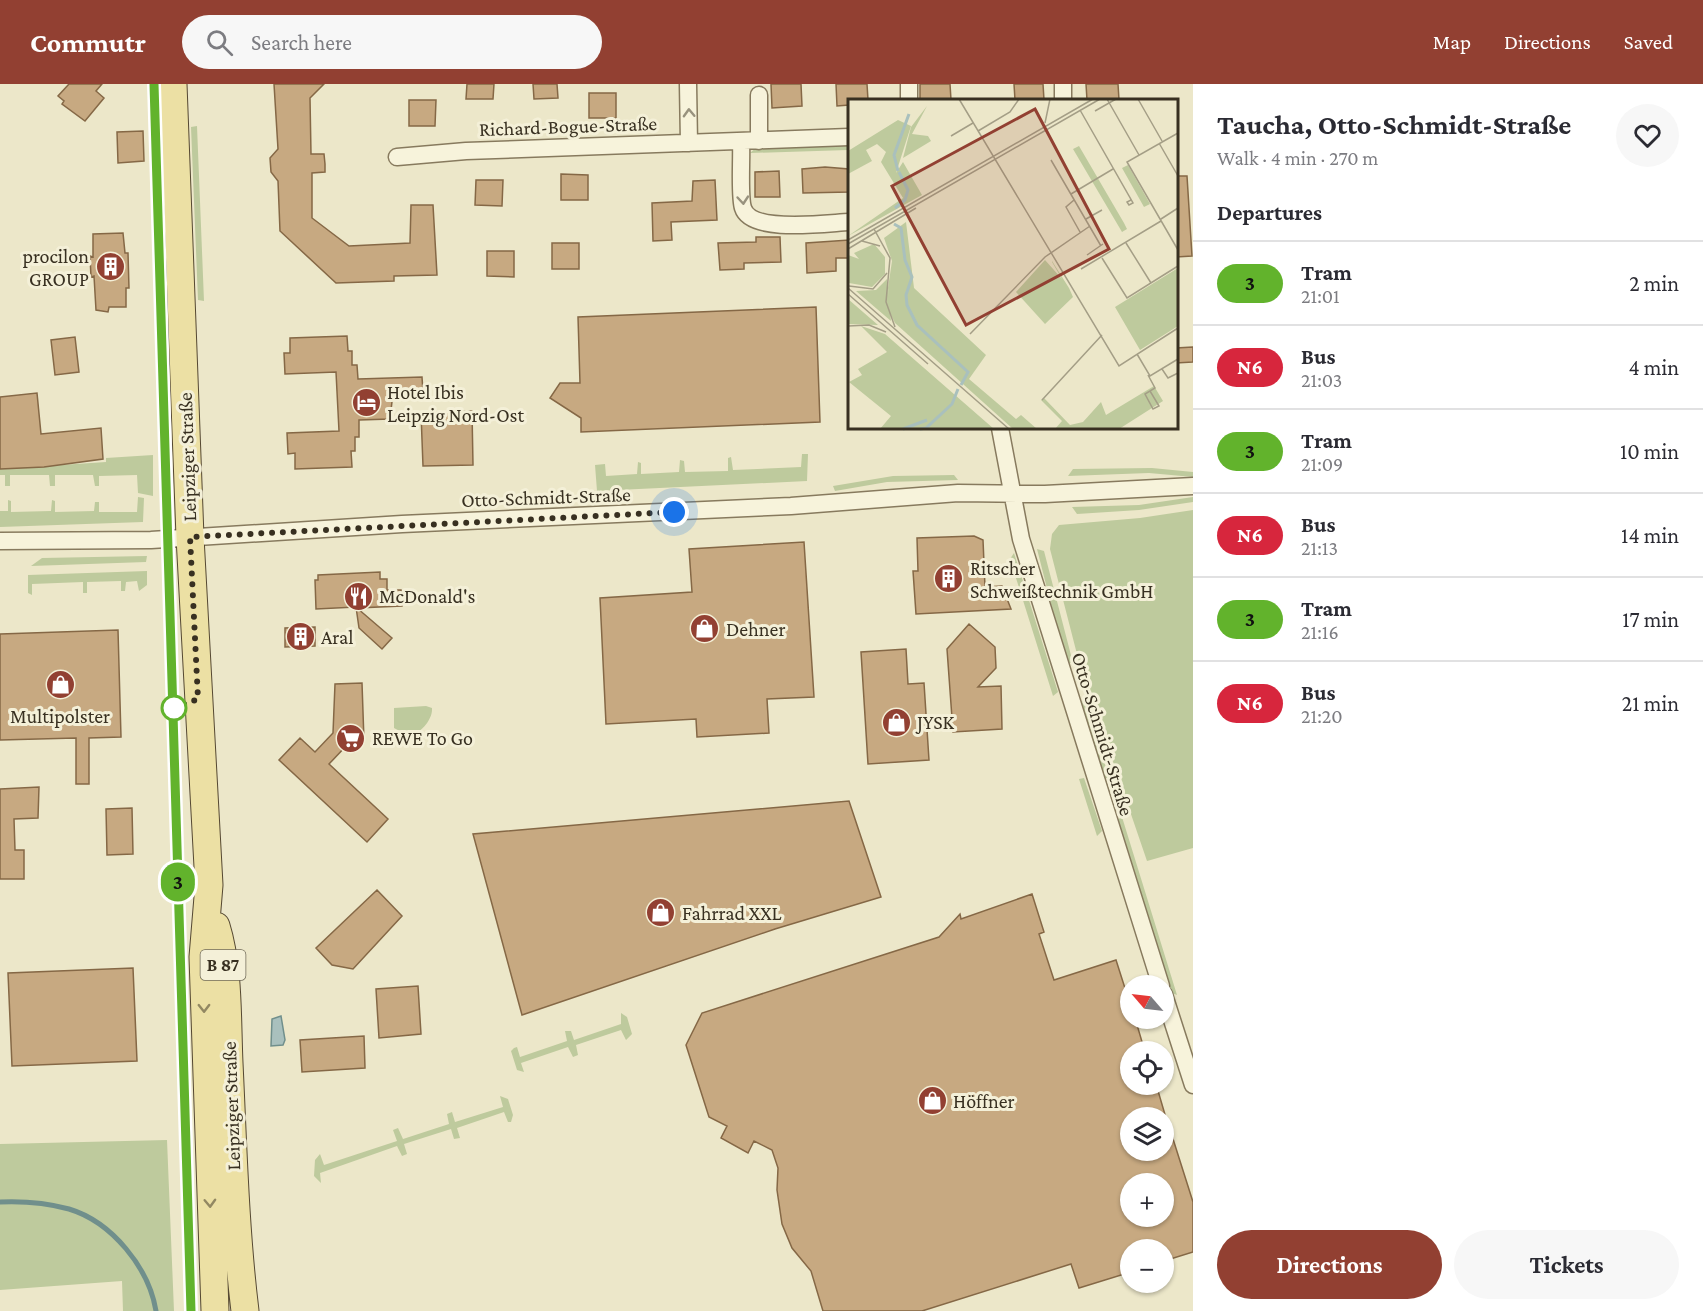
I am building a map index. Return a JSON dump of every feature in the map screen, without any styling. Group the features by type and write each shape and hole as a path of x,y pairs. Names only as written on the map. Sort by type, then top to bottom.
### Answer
{"main road":[{"name":"Leipziger Straße","path":"173,84 190,537 209,902 204,929 203,957 214,1311"},
{"name":"Leipziger Straße","path":"209,902 221,941 235,1206 245,1311"}],"street":[{"path":"688,84 689,142"},
{"path":"759,95 759,141"},
{"name":"Richard-Bogue-Straße","path":"397,157 466,151 848,137"},
{"path":"741,142 743,208 750,218 765,225 848,222"},
{"path":"1000,429 1012,494"},
{"name":"Otto-Schmidt-Straße","path":"0,541 117,541 779,506 958,494 1012,494 1193,486"},
{"name":"Otto-Schmidt-Straße","path":"1012,494 1021,539 1158,975"},
{"path":"1174,1026 1193,1085"}],"green space":[{"path":"197,126 204,301 198,300 191,127"},
{"path":"847,145 848,150 750,153 756,148"},
{"path":"802,454 808,454 807,481 597,491 595,465 605,464 606,476 637,474 638,462 641,463 641,474 679,472 680,460 684,461 685,472 728,471 728,458 731,457 733,470 801,467"},
{"path":"153,455 153,496 138,493 137,475 99,476 99,486 95,486 93,475 55,475 55,486 50,486 49,475 10,475 10,486 5,486 5,475 0,475 0,469 106,462 106,458"},
{"path":"1152,468 1193,472 1193,477 1149,473 1068,476 1073,469"},
{"path":"954,475 958,480 887,482 835,491 833,486 893,476"},
{"path":"138,497 144,498 143,522 0,527 0,511 8,511 8,500 11,501 11,512 51,511 52,500 55,501 55,512 94,511 95,502 99,502 99,512 137,512"},
{"path":"1193,497 1193,502 1139,510 1077,514 1072,507 1139,505"},
{"path":"1193,510 1193,848 1147,861 1079,662 1050,549 1052,534 1059,525 1140,518"},
{"path":"1037,549 1044,551 1073,663 1066,663"},
{"path":"1014,553 1058,692 1053,696 1010,559"},
{"path":"147,556 146,562 31,566 42,558"},
{"path":"147,571 147,585 139,591 137,581 126,582 125,591 121,591 121,581 87,582 87,593 83,593 83,582 32,584 32,595 28,593 28,575"},
{"path":"1084,699 1109,777 1104,779 1080,703"},
{"path":"426,706 432,708 432,713 428,722 416,733 407,735 394,728 394,708"},
{"path":"1084,778 1102,831 1097,836 1079,779"},
{"path":"1122,817 1171,975 1166,975 1117,820"},
{"path":"621,1013 627,1017 632,1034 626,1040 621,1030 576,1045 578,1055 573,1057 568,1047 521,1063 524,1072 517,1070 511,1051 514,1048 517,1047 520,1057 567,1041 565,1031 571,1031 574,1040 621,1024"},
{"path":"500,1096 508,1099 513,1115 511,1122 508,1122 504,1112 457,1128 460,1138 454,1139 451,1129 404,1144 407,1154 402,1156 397,1146 320,1173 321,1183 314,1176 315,1160 320,1154 324,1165 397,1141 393,1130 398,1128 403,1139 449,1124 447,1114 452,1112 455,1122 503,1107"},
{"path":"167,1140 174,1311 123,1311 122,1281 0,1290 0,1144"}],"water":[{"path":"281,1016 285,1040 283,1045 271,1046 272,1019"}],"building":[{"path":"69,84 102,84 96,91 104,98 85,121 62,104 64,101 58,96"},
{"path":"274,84 324,84 310,98 311,154 324,154 325,164 325,172 312,173 312,218 349,246 410,243 411,205 433,205 437,275 394,276 394,281 336,283 280,231 278,181 271,172 270,158 278,149"},
{"path":"467,84 494,84 493,99 466,99"},
{"path":"533,84 557,84 558,98 534,99"},
{"path":"771,84 801,84 802,106 772,108"},
{"path":"836,84 867,84 868,99 848,99 848,105 837,106"},
{"path":"920,84 950,84 951,99 920,99"},
{"path":"1014,84 1043,84 1044,99 1015,99"},
{"path":"1086,84 1118,84 1119,99 1087,99"},
{"path":"589,93 616,93 616,118 589,118"},
{"path":"409,100 436,100 435,126 409,126"},
{"path":"143,131 144,161 118,163 117,132"},
{"path":"825,167 848,169 848,192 803,193 802,169"},
{"path":"779,171 780,197 755,197 755,172"},
{"path":"561,174 588,175 588,200 561,200"},
{"path":"1178,176 1187,176 1192,256 1178,257"},
{"path":"476,180 503,180 502,206 475,205"},
{"path":"715,180 717,220 671,222 672,240 653,241 652,203 692,201 693,181"},
{"name":"procilon GROUP","path":"123,233 125,253 128,253 129,288 126,288 126,307 109,307 108,312 96,310 90,256 93,257 93,234"},
{"path":"756,237 780,237 781,262 744,263 744,269 720,270 718,243 756,242"},
{"path":"848,240 848,258 836,258 836,271 807,273 806,243"},
{"path":"552,243 579,243 579,269 552,269"},
{"path":"487,251 514,251 514,277 487,276"},
{"path":"816,307 820,422 581,432 581,418 550,398 560,383 580,383 578,317"},
{"name":"Hotel Ibis Leipzig Nord-Ost","path":"347,336 348,351 352,351 352,365 357,365 358,379 422,377 423,392 393,393 390,419 359,420 359,437 355,437 355,451 351,451 352,467 295,469 295,453 288,454 287,433 339,431 336,372 285,374 284,353 290,353 290,338"},
{"path":"75,337 79,372 55,375 51,340"},
{"path":"1193,347 1193,362 1178,363 1178,348"},
{"path":"37,393 41,434 101,428 103,459 44,467 0,469 0,397"},
{"path":"472,411 473,465 423,466 421,413"},
{"name":"Ritscher Schweißtechnik GmbH","path":"974,536 983,540 985,587 1002,586 1011,609 916,614 913,571 918,571 917,538"},
{"name":"Dehner","path":"804,542 814,697 767,699 769,733 697,737 696,719 606,724 600,598 692,592 689,549"},
{"name":"McDonald's","path":"380,572 380,579 387,579 387,590 401,590 402,606 357,608 392,638 382,649 359,628 356,607 316,609 315,580 318,580 318,575"},
{"path":"969,624 995,647 996,668 978,687 1001,686 1002,729 953,732 947,649"},
{"name":"Aral","path":"315,627 315,646 285,647 285,628"},
{"name":"Multipolster","path":"118,630 121,737 89,738 89,784 76,784 76,738 0,740 0,634"},
{"name":"JYSK","path":"906,649 908,684 924,683 929,760 868,764 861,652"},
{"path":"362,683 364,741 348,744 329,764 388,819 367,842 279,760 300,738 315,752 333,733 335,684"},
{"path":"39,787 38,818 14,819 15,850 24,850 24,879 0,879 0,789"},
{"name":"Fahrrad XXL","path":"849,801 881,897 775,929 522,1015 473,834"},
{"path":"132,808 133,854 107,855 106,809"},
{"path":"377,890 402,916 353,969 332,965 316,948"},
{"name":"Höffner","path":"1032,894 1044,932 1039,934 1054,980 1116,960 1121,975 1120,1029 1138,1029 1142,1041 1120,1041 1120,1095 1159,1095 1163,1107 1120,1107 1120,1161 1174,1161 1174,1142 1193,1202 1193,1252 1174,1258 1174,1239 1120,1239 1120,1275 1079,1288 1071,1264 922,1311 823,1311 811,1271 792,1248 782,1224 777,1190 778,1168 772,1150 754,1141 748,1153 721,1138 727,1126 709,1117 686,1045 702,1013 939,937 960,914 961,919"},
{"path":"133,968 137,1061 12,1066 8,973"},
{"path":"418,986 421,1034 379,1038 376,989"},
{"path":"364,1036 365,1068 302,1072 300,1040"}],"waterway":[{"path":"0,1202 35,1203 61,1207 85,1215 100,1224 114,1236 137,1263 146,1279 156,1311"}],"tram line":[{"path":"154,84 191,1311"},
{"name":"3","path":"154,84 191,1311"}],"place":[{"name":"procilon GROUP","path":"110,267"},
{"name":"Hotel Ibis Leipzig Nord-Ost","path":"366,403"},
{"name":"Ritscher Schweißtechnik GmbH","path":"949,579"},
{"name":"McDonald's","path":"358,596"},
{"name":"Dehner","path":"705,629"},
{"name":"Aral","path":"300,637"},
{"name":"Multipolster","path":"60,685"},
{"name":"JYSK","path":"896,722"},
{"name":"REWE To Go","path":"351,738"},
{"name":"Fahrrad XXL","path":"661,913"},
{"name":"Höffner","path":"932,1101"}],"route":[{"path":"174,708 198,699 190,537 402,524 674,512"}]}
